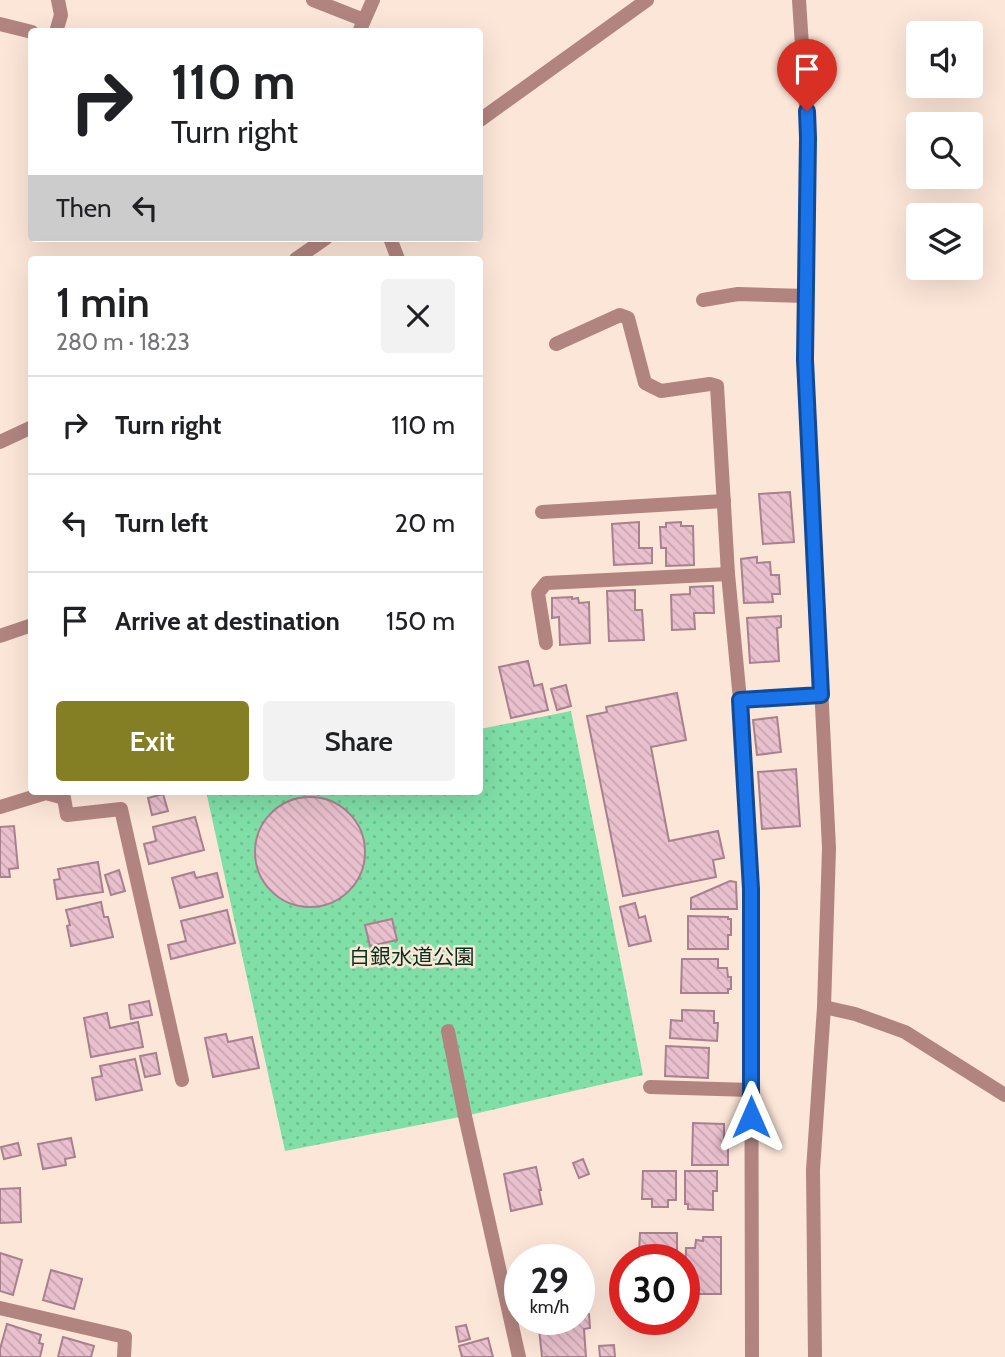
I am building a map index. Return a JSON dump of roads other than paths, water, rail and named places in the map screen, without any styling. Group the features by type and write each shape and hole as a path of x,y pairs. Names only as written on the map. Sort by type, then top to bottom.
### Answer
{"street":[{"path":"57,28 61,15 58,0"},
{"path":"313,0 362,26 373,0"},
{"path":"483,118 647,0"},
{"path":"799,0 808,138 805,360 829,848 824,1007 813,1170 815,1357"},
{"path":"0,24 28,32"},
{"path":"300,256 320,242"},
{"path":"704,300 738,293 806,296"},
{"path":"556,344 620,315 628,318 645,383 661,391 710,384 717,386 751,889 752,1357"},
{"path":"0,442 28,429"},
{"path":"542,512 724,501"},
{"path":"546,643 538,593 546,583 728,575"},
{"path":"0,636 28,626"},
{"path":"740,700 821,695"},
{"path":"0,807 39,795"},
{"path":"53,795 64,798 67,815 121,809 182,1080"},
{"path":"824,1007 855,1014 905,1032 1005,1095"},
{"path":"448,1031 519,1357"},
{"path":"650,1087 751,1090"},
{"path":"0,1308 125,1337 124,1357"}],"park label":[{"name":"白銀水道公園","path":"412,957"}]}
